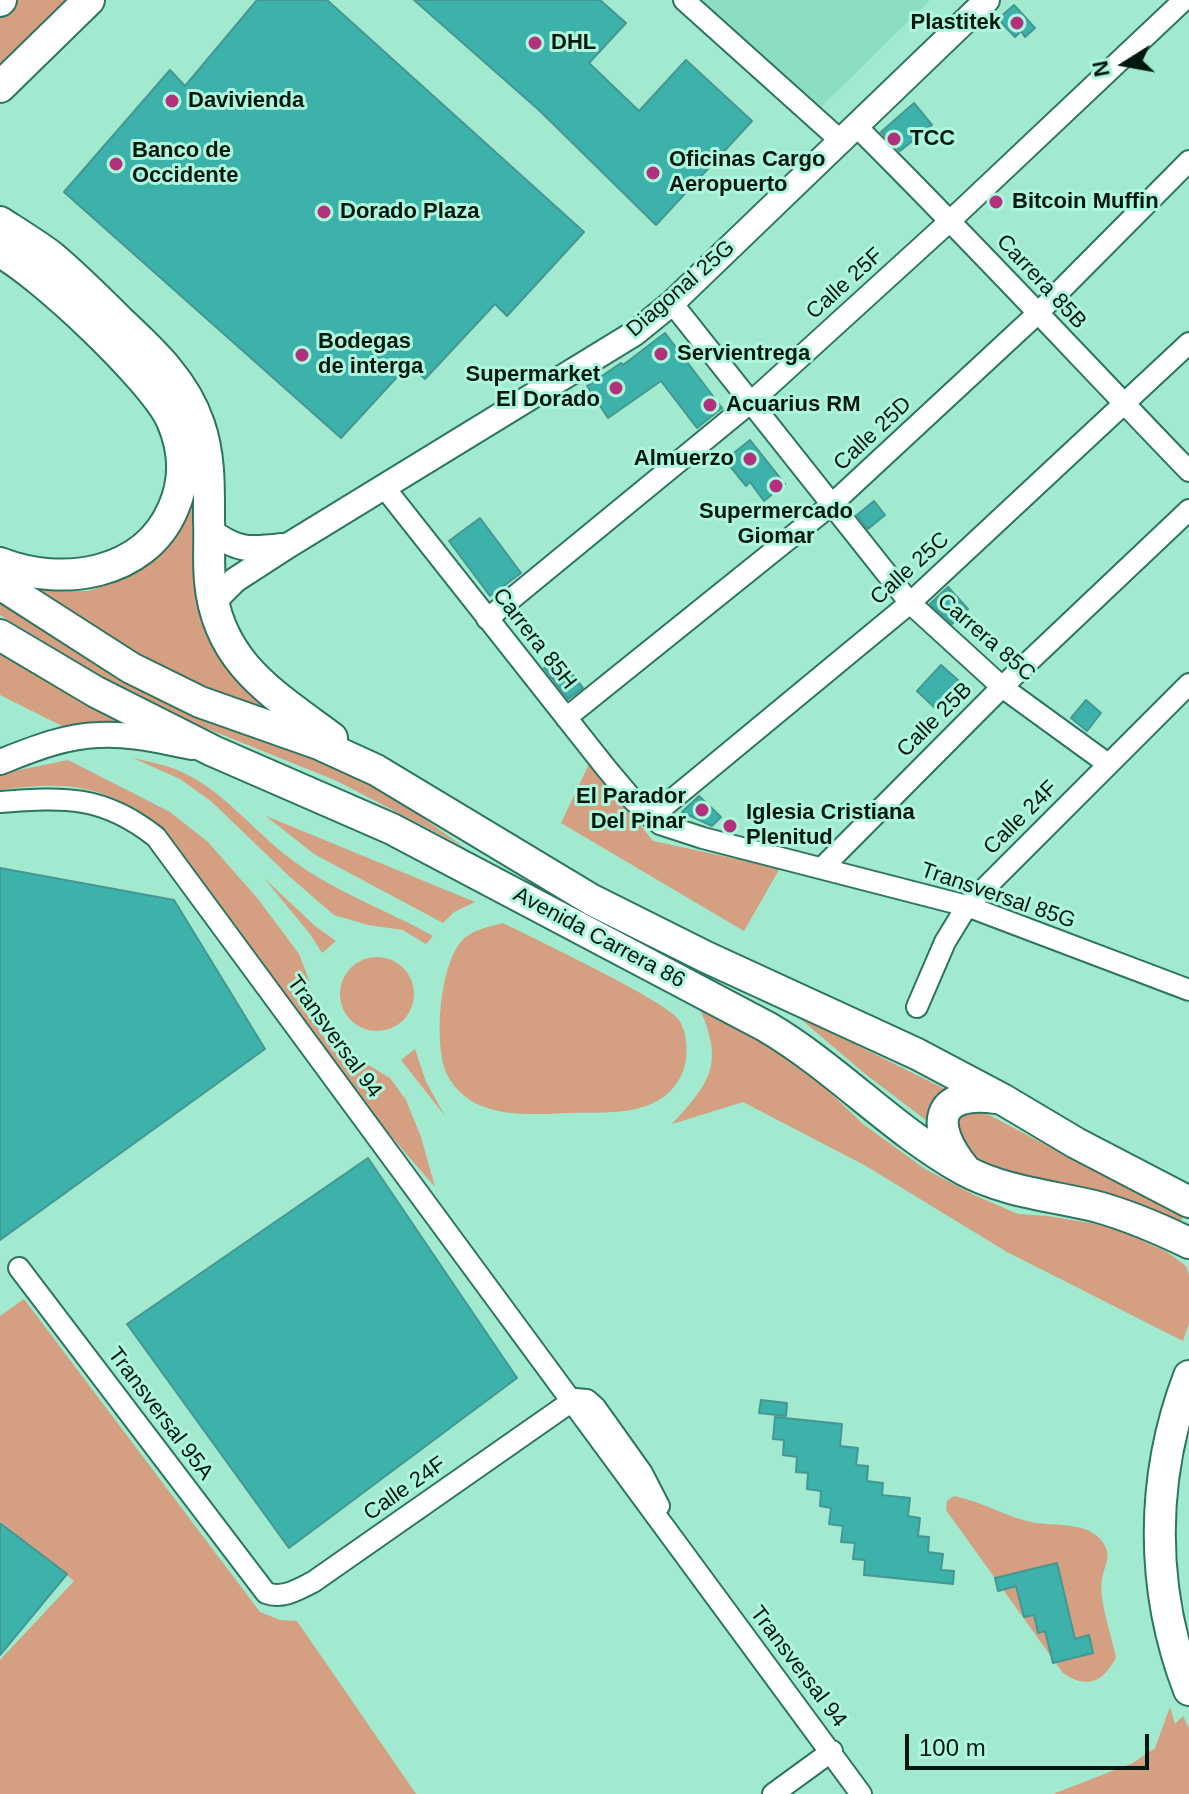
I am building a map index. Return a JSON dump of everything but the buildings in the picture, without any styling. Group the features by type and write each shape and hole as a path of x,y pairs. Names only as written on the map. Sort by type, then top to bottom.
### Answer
{"main road":[{"path":"0,87 89,0"},
{"path":"0,222 74,275 176,380 193,406 208,462 210,582 220,628 230,648 253,678 376,770"},
{"path":"0,252 31,271 160,398 177,434 183,471 179,494 165,526 144,549 122,561 101,570 49,576 0,563"},
{"name":"Avenida Carrera 86","path":"0,584 104,653 151,678 200,702 319,744 376,770 592,900 917,1054 1189,1202"},
{"name":"Avenida Carrera 86","path":"0,635 96,692 213,751 392,829 767,1027 826,1066 891,1123 967,1171 1011,1187 1112,1212 1184,1244"},
{"path":"967,1171 945,1138 942,1120 945,1111 958,1099 974,1095 1002,1099"},
{"path":"1189,1376 1170,1433 1159,1513 1160,1559 1167,1620 1189,1690"}],"street":[{"name":"Carrera 85B","path":"684,0 951,220 1189,471"},
{"name":"Diagonal 25G","path":"213,602 228,586 289,545 635,333 672,303 987,0"},
{"path":"1185,0 1189,12"},
{"name":"Calle 25F","path":"487,619 750,403 1185,0"},
{"name":"Calle 25D","path":"566,718 831,505 1037,314 1189,161"},
{"name":"Carrera 85C","path":"672,303 910,603 1002,687 1108,764"},
{"name":"Calle 25C","path":"651,817 910,603 1189,343"},
{"name":"Carrera 85H","path":"384,487 566,718 633,800 651,817"},
{"name":"Calle 25B","path":"822,868 1002,687 1189,510"},
{"name":"Diagonal 25G","path":"209,530 238,548 250,550 289,545"},
{"name":"Calle 24F","path":"917,1007 945,942 967,906 1189,684"},
{"path":"0,762 54,743 96,735 142,738 213,751"},
{"name":"Transversal 94","path":"0,802 47,798 83,801 117,810 156,837 569,1401 580,1399 595,1407 642,1473 694,1570 832,1751 861,1794"},
{"name":"Transversal 85G","path":"651,817 660,824 703,838 967,906 1189,990"},
{"name":"Transversal 95A","path":"19,1268 261,1590"},
{"name":"Calle 24F","path":"261,1590 274,1596 287,1595 313,1582 569,1401"},
{"path":"773,1794 832,1751"}],"shaded area":[{"path":"10,0 79,0 0,76 0,10"},
{"path":"699,0 930,0 819,109"},
{"path":"192,495 194,564 207,633 230,673 265,708 185,679 85,627 21,585 56,591 89,591 135,574 167,548"},
{"path":"0,600 118,675 379,787 464,847 337,781 151,706 0,615"},
{"path":"0,654 128,723 64,727 0,695"},
{"path":"133,758 170,767 192,777 222,798 292,860 343,891 433,936 426,944 403,930 368,925 334,915 212,802 180,779"},
{"path":"68,760 170,812 208,842 258,899 299,954 309,980 310,1014 325,1039 390,1078 406,1100 421,1137 435,1187 329,1058 166,834 127,805 89,790 48,786 0,790 0,774"},
{"path":"590,762 653,841 780,868 744,931 561,823"},
{"path":"266,816 475,902 454,912 443,923 314,854"},
{"path":"264,878 315,926 336,941 322,953"},
{"path":"503,923 626,985 679,1020 685,1034 686,1057 683,1072 671,1091 659,1100 632,1110 533,1114 481,1106 458,1089 448,1077 441,1054 441,1003 448,969 453,954 464,939"},
{"path":"377,957 398,963 408,973 414,994 408,1015 398,1025 377,1031 356,1025 346,1015 340,994 346,973 356,963"},
{"path":"699,1007 772,1047 820,1083 863,1124 925,1169 974,1195 1018,1214 1113,1227 1167,1252 1186,1266 1189,1274 1189,1323 1183,1341 1007,1252 866,1166 743,1102 672,1124 697,1095 710,1070 711,1043"},
{"path":"796,1015 947,1090 934,1104 927,1121"},
{"path":"415,1049 426,1082 445,1116 401,1060"},
{"path":"972,1106 1184,1214 1180,1223 967,1158 953,1112"},
{"path":"24,1299 260,1612 280,1620 297,1621 416,1794 0,1794 0,1660 74,1581 0,1521 0,1316"},
{"path":"954,1496 1025,1521 1083,1528 1104,1544 1107,1557 1102,1597 1116,1658 1099,1678 1079,1681 1063,1673 946,1510 947,1501"},
{"path":"1170,1707 1175,1724 1183,1716 1189,1728 1189,1794 1053,1794 1133,1763 1155,1748"}],"place":[{"name":"Plastitek","path":"1017,23"},
{"name":"DHL","path":"535,43"},
{"name":"Davivienda","path":"172,101"},
{"name":"TCC","path":"894,139"},
{"name":"Banco de Occidente","path":"116,164"},
{"name":"Oficinas Cargo Aeropuerto","path":"653,173"},
{"name":"Bitcoin Muffin","path":"996,202"},
{"name":"Dorado Plaza","path":"324,212"},
{"name":"Servientrega","path":"661,354"},
{"name":"Bodegas de interga","path":"302,355"},
{"name":"Supermarket El Dorado","path":"616,388"},
{"name":"Acuarius RM","path":"710,405"},
{"name":"Almuerzo","path":"750,459"},
{"name":"Supermercado Giomar","path":"776,486"},
{"name":"El Parador Del Pinar","path":"702,810"},
{"name":"Iglesia Cristiana Plenitud","path":"730,826"}]}
